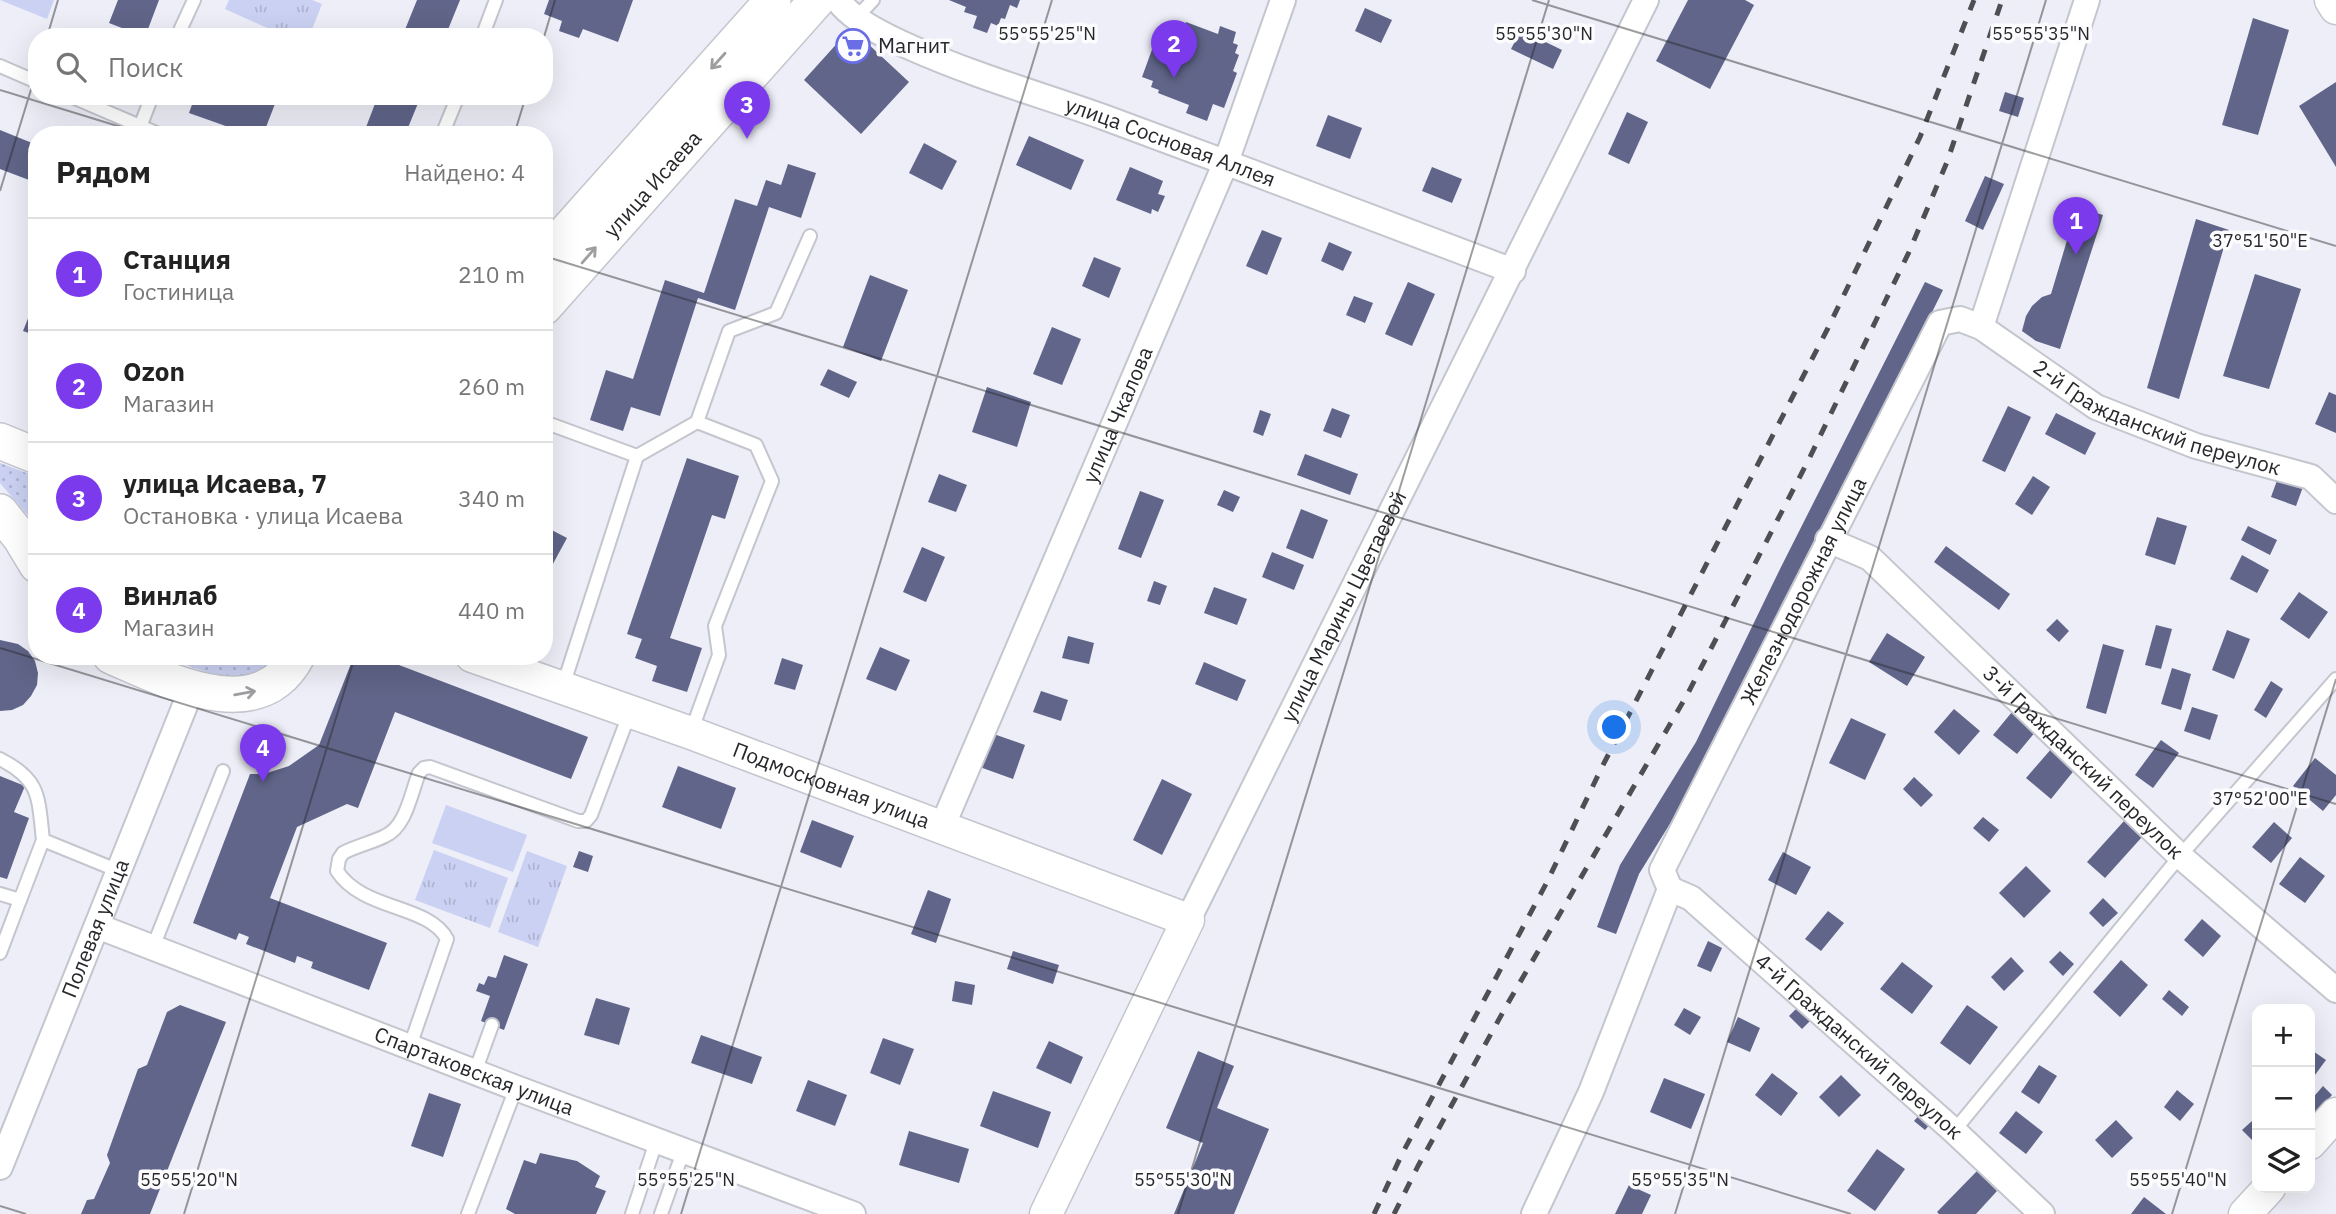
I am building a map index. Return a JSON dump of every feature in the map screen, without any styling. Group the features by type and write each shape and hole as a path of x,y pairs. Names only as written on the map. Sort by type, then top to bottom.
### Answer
{"main road":[{"name":"улица Исаева","path":"553,247 769,10 817,0"},
{"name":"улица Исаева","path":"553,294 769,10"},
{"path":"0,441 28,452"},
{"path":"0,512 28,550"},
{"path":"134,665 192,688 239,695 261,690 285,673 291,665"}],"street":[{"name":"улица Сосновая Аллея","path":"838,0 845,12 864,9 909,47 962,69 1066,103 1513,271"},
{"name":"улица Чкалова","path":"942,827 1226,162 1283,0"},
{"name":"улица Марины Цветаевой","path":"1046,1214 1188,920 1647,0"},
{"path":"1981,327 2087,0"},
{"path":"2331,0 2336,8"},
{"name":"Железнодорожная улица","path":"1534,1214 1591,1092 1670,889 1662,870 1828,540 1940,323 1960,319 1981,327"},
{"name":"2-й Гражданский переулок","path":"1981,327 2096,407 2196,446 2311,477 2336,500"},
{"name":"3-й Гражданский переулок","path":"1828,540 1870,558 2180,856 2336,990"},
{"name":"Подмосковная улица","path":"498,665 691,733 1188,920"},
{"name":"Полевая улица","path":"0,1167 192,688"},
{"name":"4-й Гражданский переулок","path":"1670,889 1691,898 1954,1131 2042,1214"},
{"name":"Спартаковская улица","path":"97,926 656,1142 853,1214"},
{"path":"2315,1137 2336,1114"},
{"path":"2245,1214 2264,1193"}],"lane":[{"path":"181,28 194,0"},
{"path":"485,28 496,0"},
{"path":"0,66 28,78"},
{"path":"90,105 138,126"},
{"path":"140,126 149,105"},
{"path":"446,126 454,105"},
{"path":"563,687 637,456 697,422 729,331 776,313 810,236"},
{"path":"691,733 719,655 715,626 772,481 756,445 697,422"},
{"path":"553,425 637,456"},
{"path":"1954,1131 2180,856 2336,679"},
{"path":"410,1046 447,939 441,929 430,921 367,898 337,871 339,859 343,853 395,830 419,773 430,767 578,821 586,821 591,815 631,711"},
{"path":"0,759 22,771 36,790 43,840 0,953"},
{"path":"153,947 223,771"},
{"path":"43,840 119,871"},
{"path":"0,894 20,900"},
{"path":"475,1072 492,1025"},
{"path":"467,1214 516,1088"},
{"path":"632,1214 656,1142"},
{"path":"661,1214 683,1152"}],"green space":[{"path":"0,0 54,0 47,19"},
{"path":"229,0 312,0 322,4 313,28 267,28 225,9"},
{"path":"0,463 28,474 28,516 0,483"},
{"path":"186,665 266,665 249,674 236,676 222,676"},
{"path":"446,805 527,835 513,872 432,843"},
{"path":"434,850 508,878 490,928 415,900"},
{"path":"527,851 567,866 538,947 498,932"}],"building":[{"path":"118,0 159,0 148,28 122,28 109,23"},
{"path":"417,0 460,0 449,28 406,28"},
{"path":"549,0 633,0 618,42 583,29 579,38 559,31 562,21 544,14"},
{"path":"949,0 1020,0 1017,8 1010,5 1005,19 1001,18 998,26 991,23 987,33 973,28 977,16 964,12 966,7"},
{"path":"1688,0 1745,0 1754,5 1710,89 1656,61"},
{"path":"1365,8 1392,20 1381,43 1355,31"},
{"path":"2253,18 2289,30 2258,135 2222,125"},
{"path":"1186,22 1218,34 1220,26 1236,32 1233,43 1238,45 1235,53 1239,55 1233,71 1237,73 1224,108 1213,104 1207,121 1186,113 1189,105 1158,93 1159,90 1151,87 1153,81 1142,77 1161,25 1173,30 1175,24 1184,26"},
{"path":"851,28 909,82 861,134 804,80"},
{"path":"1521,30 1562,50 1553,69 1511,49"},
{"path":"2336,82 2336,167 2299,106"},
{"path":"2005,92 2024,98 2018,117 1999,111"},
{"path":"192,105 275,105 266,126 226,126 189,113"},
{"path":"375,105 417,105 409,126 366,126"},
{"path":"1627,112 1648,122 1629,164 1608,154"},
{"path":"1328,115 1362,128 1350,159 1316,146"},
{"path":"0,130 28,141 28,180 0,169"},
{"path":"1029,136 1084,160 1071,190 1016,165"},
{"path":"924,143 957,161 942,190 909,173"},
{"path":"788,164 816,173 801,218 769,207 735,310 698,298 660,416 631,407 623,431 590,420 606,370 633,379 665,280 704,293 735,199 757,206 766,180 781,185"},
{"path":"1130,167 1163,181 1158,194 1165,196 1158,212 1152,209 1151,214 1116,200"},
{"path":"1432,167 1462,179 1452,203 1422,191"},
{"path":"1985,176 2004,184 1983,230 1965,221"},
{"path":"2077,207 2103,215 2060,349 2036,341 2022,331 2032,306 2042,297 2051,294"},
{"path":"2196,219 2229,230 2179,399 2147,388"},
{"path":"1262,230 1282,238 1267,275 1246,266"},
{"path":"1329,242 1352,252 1343,271 1321,261"},
{"path":"1094,257 1121,268 1109,298 1082,286"},
{"path":"2255,274 2301,289 2269,389 2223,376"},
{"path":"870,275 908,290 881,361 843,347"},
{"path":"1408,282 1435,294 1412,346 1385,334"},
{"path":"1925,282 1943,290 1713,754 1639,874 1616,934 1597,927 1620,865 1696,742"},
{"path":"1354,296 1373,303 1365,323 1346,315"},
{"path":"28,318 28,333 23,331"},
{"path":"1052,327 1081,339 1062,385 1033,374"},
{"path":"828,369 857,382 849,398 820,385"},
{"path":"987,387 1031,402 1017,447 972,432"},
{"path":"2329,392 2336,395 2336,433 2315,424"},
{"path":"2008,406 2031,417 2005,472 1982,461"},
{"path":"1332,408 1350,415 1341,438 1323,431"},
{"path":"1260,410 1271,414 1263,436 1253,432"},
{"path":"2056,413 2096,433 2085,455 2045,434"},
{"path":"1305,454 1358,474 1350,495 1297,475"},
{"path":"687,458 739,476 725,519 712,515 670,638 702,648 687,692 652,681 657,666 635,658 642,639 627,634"},
{"path":"939,474 967,485 956,512 928,502"},
{"path":"2279,475 2304,484 2296,506 2271,497"},
{"path":"2033,476 2050,487 2032,515 2015,504"},
{"path":"1224,490 1240,497 1233,512 1217,505"},
{"path":"1140,491 1164,500 1141,558 1118,549"},
{"path":"1301,509 1328,520 1313,559 1286,548"},
{"path":"2157,517 2187,526 2175,565 2145,555"},
{"path":"2248,526 2277,540 2270,555 2241,540"},
{"path":"553,531 567,538 553,564"},
{"path":"1946,546 2010,594 1999,610 1934,562"},
{"path":"922,547 945,557 926,602 903,592"},
{"path":"1272,552 1304,565 1294,590 1262,577"},
{"path":"2242,555 2269,570 2257,593 2230,579"},
{"path":"1154,581 1167,586 1160,605 1147,601"},
{"path":"1214,587 1247,599 1237,625 1204,613"},
{"path":"2299,592 2328,612 2309,639 2280,619"},
{"path":"2057,619 2069,631 2059,642 2046,630"},
{"path":"2156,625 2172,629 2161,669 2145,665"},
{"path":"2227,630 2250,639 2234,679 2212,670"},
{"path":"1887,633 1925,657 1907,686 1869,662"},
{"path":"1068,636 1094,643 1089,664 1062,658"},
{"path":"0,640 18,644 28,651 28,665 36,665 38,673 37,685 23,705 0,711"},
{"path":"2103,644 2124,650 2106,714 2086,708"},
{"path":"880,647 910,660 896,691 866,679"},
{"path":"782,658 803,665 795,690 774,684"},
{"path":"1204,662 1246,680 1237,701 1195,684"},
{"path":"350,665 399,665 588,737 571,779 395,712 358,808 347,804 297,827 270,898 387,943 369,990 311,968 313,962 297,956 295,963 246,944 249,937 239,933 236,940 193,923 250,774 264,774 289,766 319,745"},
{"path":"2172,668 2191,674 2181,710 2161,704"},
{"path":"2271,681 2283,689 2266,718 2254,710"},
{"path":"1041,691 1068,700 1061,721 1033,712"},
{"path":"2192,707 2218,715 2210,740 2184,731"},
{"path":"1954,709 1980,731 1959,755 1934,732"},
{"path":"2012,712 2036,731 2017,754 1993,735"},
{"path":"1851,718 1886,734 1865,780 1829,763"},
{"path":"988,732 1025,745 1013,779 977,766"},
{"path":"2161,740 2179,753 2153,788 2135,775"},
{"path":"2052,748 2076,768 2051,799 2026,778"},
{"path":"2315,758 2336,775 2336,795 2323,811 2293,786"},
{"path":"678,766 736,788 721,829 662,807"},
{"path":"0,776 25,786 14,812 29,818 7,879 0,877"},
{"path":"1914,777 1933,795 1921,807 1903,789"},
{"path":"1162,779 1192,794 1162,855 1133,840"},
{"path":"1983,817 1999,830 1989,842 1973,828"},
{"path":"812,820 854,836 841,868 800,852"},
{"path":"2124,821 2142,837 2105,878 2087,862"},
{"path":"2274,822 2292,838 2271,863 2252,847"},
{"path":"579,851 593,856 588,872 573,867"},
{"path":"1783,852 1811,867 1796,895 1768,880"},
{"path":"2300,857 2325,876 2305,903 2279,884"},
{"path":"2026,866 2051,891 2024,918 1999,893"},
{"path":"928,890 951,899 936,943 911,934"},
{"path":"2103,898 2118,913 2103,927 2089,913"},
{"path":"1828,911 1844,923 1821,951 1805,939"},
{"path":"2202,919 2221,936 2203,957 2184,940"},
{"path":"1708,941 1722,948 1711,972 1697,966"},
{"path":"1013,951 1059,965 1053,984 1007,969"},
{"path":"2060,951 2074,964 2063,976 2049,962"},
{"path":"504,955 528,964 504,1030 481,1021 490,996 476,991 479,983 484,985 488,976 496,978"},
{"path":"2011,957 2024,971 2004,991 1991,977"},
{"path":"2121,960 2148,985 2120,1017 2093,992"},
{"path":"1902,962 1933,986 1912,1014 1880,989"},
{"path":"955,981 975,985 972,1005 952,1001"},
{"path":"2169,990 2189,1007 2182,1016 2162,999"},
{"path":"596,998 630,1008 619,1045 584,1035"},
{"path":"180,1005 226,1022 150,1214 81,1214 87,1200 94,1199 110,1163 107,1155 138,1069 147,1065 167,1012"},
{"path":"1967,1005 1998,1027 1970,1065 1940,1043"},
{"path":"1799,1006 1812,1019 1802,1029 1789,1016"},
{"path":"1684,1008 1701,1017 1690,1035 1674,1025"},
{"path":"1738,1017 1760,1028 1750,1052 1727,1042"},
{"path":"701,1035 762,1057 752,1084 691,1063"},
{"path":"883,1038 914,1049 900,1085 870,1073"},
{"path":"1049,1041 1083,1057 1071,1084 1036,1068"},
{"path":"1198,1051 1234,1066 1217,1108 1269,1129 1234,1214 1174,1214 1203,1143 1166,1128"},
{"path":"2315,1052 2326,1060 2315,1075"},
{"path":"2039,1065 2057,1076 2039,1104 2021,1092"},
{"path":"1772,1073 1798,1093 1781,1116 1755,1095"},
{"path":"1841,1075 1861,1095 1839,1117 1819,1097"},
{"path":"1664,1078 1705,1094 1691,1129 1650,1112"},
{"path":"808,1080 847,1095 835,1126 796,1111"},
{"path":"2323,1086 2332,1095 2315,1114 2315,1095"},
{"path":"2177,1090 2194,1104 2180,1121 2164,1107"},
{"path":"993,1091 1051,1112 1038,1148 980,1126"},
{"path":"429,1093 461,1104 443,1157 411,1146"},
{"path":"2016,1111 2043,1132 2026,1154 1999,1133"},
{"path":"1920,1114 1931,1123 1925,1130 1914,1121"},
{"path":"2116,1120 2133,1138 2112,1158 2095,1140"},
{"path":"2252,1121 2252,1140 2242,1130"},
{"path":"909,1131 969,1149 959,1183 899,1165"},
{"path":"1877,1149 1905,1169 1875,1211 1847,1191"},
{"path":"540,1153 577,1161 600,1176 595,1187 606,1191 596,1214 515,1214 506,1209 524,1160 536,1164"},
{"path":"1977,1171 1997,1191 1976,1214 1939,1214 1937,1212"},
{"path":"1629,1185 1651,1195 1642,1214 1615,1214"},
{"path":"2144,1197 2166,1214 2131,1214"}],"railway":[{"path":"1374,1214 1402,1154 1547,882 1602,767 1828,328 1920,137 1974,0"},
{"path":"1394,1214 1508,1003 1687,695 1809,459 1909,252 1947,162 2002,0"}],"place":[{"name":"Магнит","path":"853,46"},
{"name":"Ozon","path":"1174,78"},
{"name":"улица Исаева, 7","path":"747,139"},
{"name":"Станция","path":"2076,255"},
{"name":"Винлаб","path":"263,782"}]}
